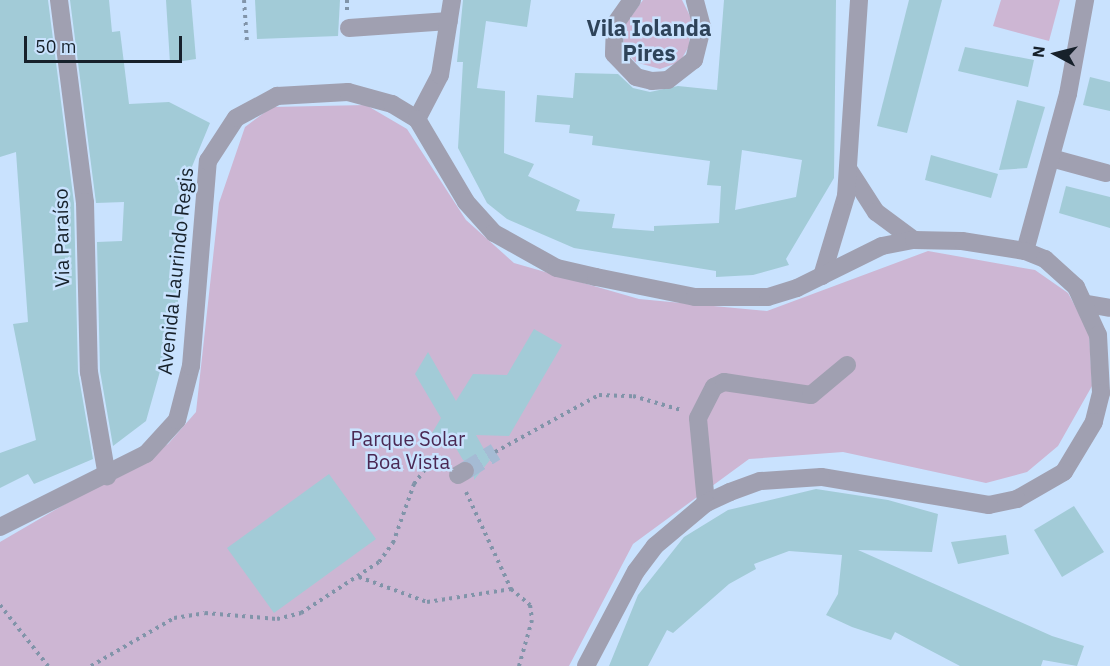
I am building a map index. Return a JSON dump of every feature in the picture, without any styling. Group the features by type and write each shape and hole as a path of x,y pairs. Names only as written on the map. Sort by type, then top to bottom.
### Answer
{"street":[{"name":"Via Paraíso","path":"59,0 85,202 89,372 107,476"},
{"path":"452,0 440,75 417,119 466,202 494,233 557,268 661,292 735,300 768,297 822,276 874,249 914,240 962,241 1025,251 1063,272 1088,304 1103,364 1094,422 1064,472 1041,488 989,505 849,480 786,477 760,481 706,503 655,546 636,571 586,666"},
{"path":"632,0 615,24 614,54 636,77 652,81 668,80 694,60 702,27 695,0"},
{"path":"822,276 849,170 859,0"},
{"path":"1025,251 1068,94 1084,0"},
{"path":"349,28 449,21"},
{"name":"Avenida Laurindo Regis","path":"3,523 107,476 147,454 177,420 191,366 208,161 236,118 277,96 348,92 372,95 417,119"},
{"path":"1050,158 1106,173"},
{"path":"849,170 876,212 914,240"},
{"path":"1088,304 1110,308"},
{"path":"706,503 698,418 714,387 724,382 811,395 847,365"}],"path":[{"path":"244,0 247,43"},
{"path":"495,452 598,395 633,396 698,418"},
{"path":"91,666 174,618 205,613 277,619 301,613 359,577 393,543 414,484 426,468 453,463 461,473 511,589 530,605 532,620 519,666"},
{"path":"359,577 427,602 511,589"},
{"path":"0,605 48,666"}],"green space":[{"path":"643,0 682,0 691,18 689,46 680,62 660,69 635,62 623,48 625,25"},
{"path":"1001,0 1060,0 1049,41 993,26"},
{"name":"Parque Solar Boa Vista","path":"366,105 407,129 466,220 514,263 639,299 767,311 928,251 1035,270 1068,293 1089,332 1092,386 1058,446 1027,472 986,483 843,452 749,459 633,544 569,666 0,666 0,542 168,444 196,412 219,203 245,127 272,107"}],"building":[{"path":"0,0 48,0 74,203 78,372 93,459 34,484 28,474 0,488 0,453 36,440 13,324 28,322 16,152 0,157"},
{"path":"70,0 109,0 112,32 120,31 129,104 169,102 210,123 191,169 187,168 175,344 168,343 146,421 113,446 100,371 97,242 122,241 124,202 96,203"},
{"path":"166,0 191,0 196,59 170,63"},
{"path":"255,0 340,0 338,36 257,39"},
{"path":"463,0 531,0 527,27 486,21 477,88 505,91 504,153 534,164 528,176 580,200 576,211 615,214 612,228 654,231 654,226 719,223 721,186 707,185 710,161 592,145 593,136 569,133 570,125 535,122 537,95 573,98 575,73 618,74 633,88 650,92 678,86 717,90 724,0 836,0 834,178 786,259 789,265 753,275 716,277 716,271 574,248 507,219 487,203 458,148 463,62 457,62","holes":["742,150 802,160 796,197 735,210"]},
{"path":"909,0 942,0 907,133 877,126"},
{"path":"965,47 1034,60 1028,87 958,71"},
{"path":"1090,77 1110,82 1110,111 1083,105"},
{"path":"1017,100 1045,107 1027,168 999,170"},
{"path":"931,155 998,174 991,198 925,180"},
{"path":"1066,186 1110,197 1110,228 1059,213"},
{"path":"534,329 562,345 509,436 476,435 490,460 474,480 474,465 463,460 453,443 429,438 441,418 415,374 428,352 456,401 473,374 507,375"},
{"path":"329,474 376,539 274,613 227,548"},
{"path":"816,489 888,500 938,514 932,552 858,550 1052,636 1084,646 1077,666 1043,660 1041,666 960,666 895,632 891,640 852,627 826,615 838,594 842,555 789,551 754,564 756,569 729,584 673,633 667,630 648,666 609,666 638,595 684,537 728,510"},
{"path":"1074,506 1104,552 1062,577 1034,530"},
{"path":"1006,535 1009,554 958,564 951,542"}],"tunnel":[{"path":"465,471 495,452"}],"district":[{"name":"Vila Iolanda Pires","path":"649,40"}]}
